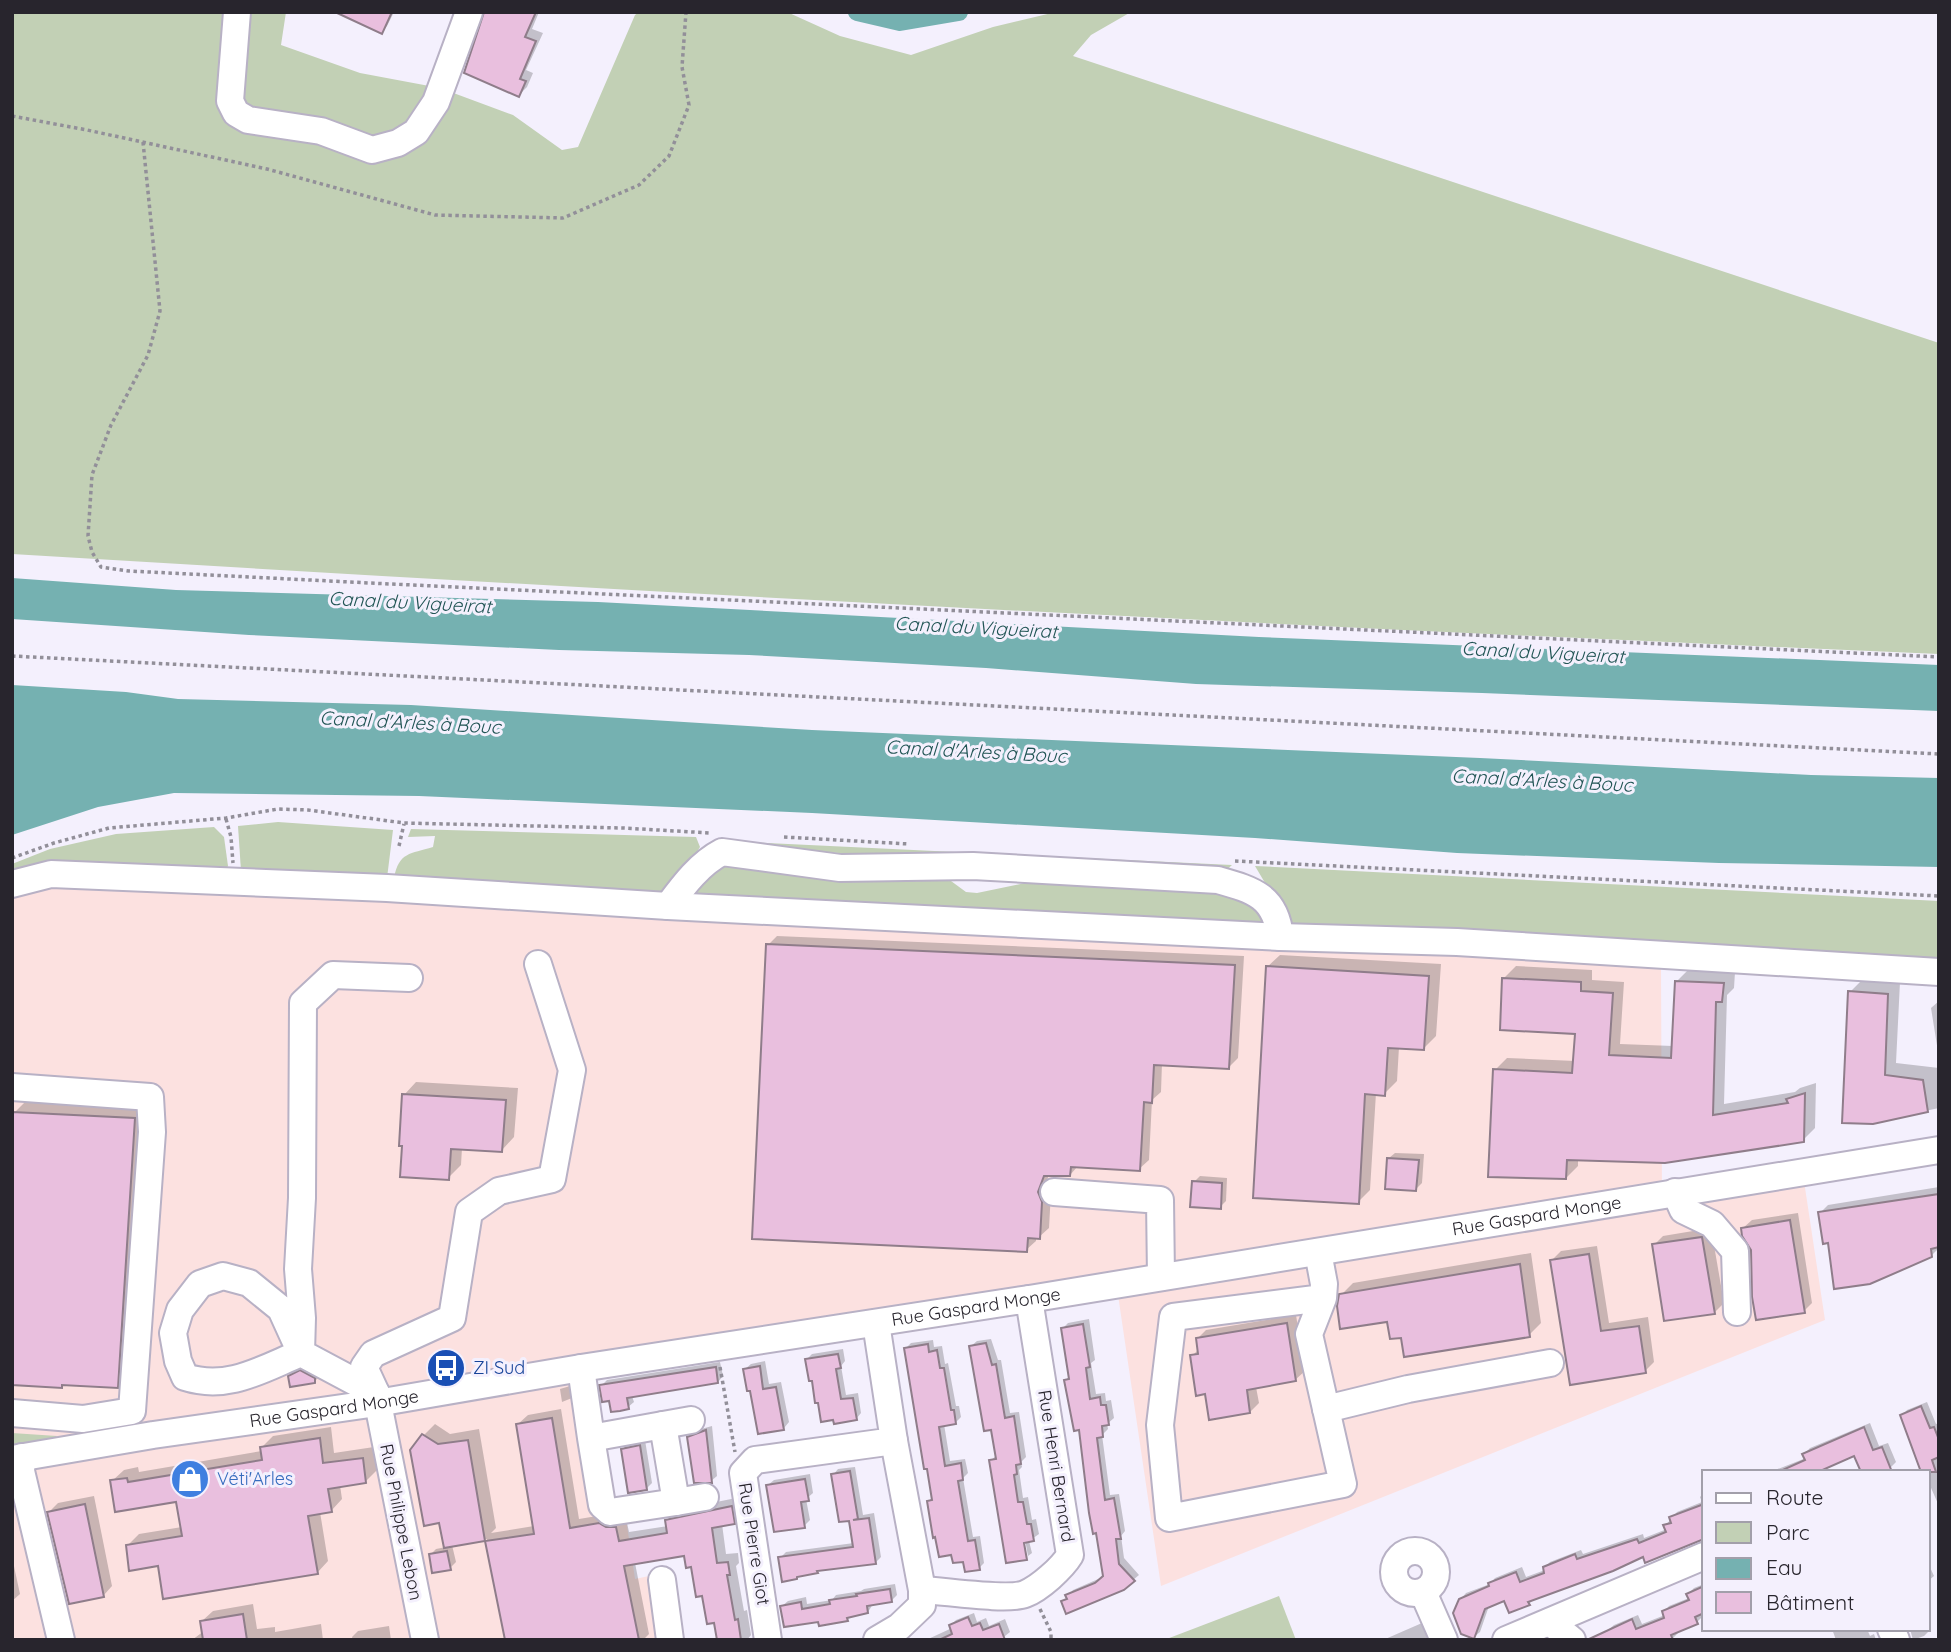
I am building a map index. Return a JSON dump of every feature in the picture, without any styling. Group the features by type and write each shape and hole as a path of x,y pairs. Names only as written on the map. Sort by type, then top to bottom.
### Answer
{"street":[{"path":"237,12 230,101 236,113 248,120 321,131 372,150 398,143 416,132 436,102 469,12"},
{"path":"668,906 694,874 709,859 722,852 840,868 973,866 1218,880 1253,890 1272,909 1279,924 1280,937"},
{"path":"12,884 51,874 387,888 668,906 1280,937 1457,942 1939,972"},
{"name":"Rue Philippe Lebon","path":"425,1640 377,1398 363,1367 373,1354 452,1318 469,1212 499,1191 552,1179 572,1070 538,964"},
{"path":"302,1353 298,1269 302,1198 303,1003 333,975 409,978"},
{"path":"12,1087 150,1097 152,1132 132,1411 83,1419 12,1413"},
{"name":"Rue Gaspard Monge","path":"17,1458 377,1398 1029,1299 1939,1150"},
{"path":"1054,1192 1160,1200 1161,1277"},
{"path":"1675,1192 1683,1210 1712,1224 1735,1251 1737,1312"},
{"path":"1318,1252 1325,1284 1323,1298 1309,1334 1343,1484 1169,1518 1160,1424 1172,1317 1323,1298"},
{"path":"302,1353 232,1381 203,1383 185,1377 178,1361 173,1333 180,1310 200,1284 223,1276 249,1283 281,1310 302,1353 377,1398"},
{"name":"Rue Henri Bernard","path":"922,1590 1008,1596 1025,1594 1062,1567 1070,1555 1029,1299"},
{"path":"876,1323 894,1441 922,1590 922,1605 899,1627 877,1640"},
{"path":"1326,1409 1408,1389 1550,1363"},
{"path":"581,1368 602,1504 610,1512 705,1497"},
{"path":"591,1438 691,1420"},
{"path":"663,1425 676,1502"},
{"name":"Rue Pierre Giot","path":"768,1640 743,1474 755,1460 894,1441"},
{"path":"17,1458 61,1640"},
{"path":"1506,1640 1702,1557"},
{"path":"662,1580 670,1640"},
{"path":"1423,1592 1444,1640"},
{"path":"1550,1622 1572,1640"}],"path":[{"path":"143,142 160,311 148,355 111,425 92,475 88,536 92,552 101,567 129,571 343,582 1939,657"},
{"path":"12,656 1939,754"},
{"path":"226,818 231,837 235,882"},
{"path":"399,846 404,823"},
{"path":"716,1348 733,1447 743,1474"},
{"path":"1031,1590 1051,1632 1051,1640"}],"shaded area":[{"path":"151,883 1661,963 1662,1203 1804,1181 1825,1320 1161,1586 1118,1295 903,1333 708,1358 573,1379 594,1510 626,1519 635,1579 672,1571 684,1640 12,1640 12,899 48,887"}],"green space":[{"path":"12,12 286,12 281,45 360,73 440,88 513,115 562,150 578,147 635,15 639,12 787,12 840,36 911,55 993,27 1056,12 1131,12 1091,35 1073,56 1939,343 1939,654 975,608 12,554"},
{"path":"278,822 393,830 387,878 241,871 238,826"},
{"path":"214,827 224,837 228,866 224,873 12,876 12,864 50,849 116,834"},
{"path":"411,829 696,837 700,847 675,887 665,895 394,878 399,863 407,855 433,847 435,836 408,837"},
{"path":"724,841 1232,865 1223,873 725,847"},
{"path":"728,864 862,880 951,881 966,892 977,893 1025,883 1162,890 1219,889 1250,897 1268,927 689,898 706,874"},
{"path":"1255,866 1939,901 1939,964 1290,925"},
{"path":"12,1433 57,1436 55,1439 12,1446"},
{"path":"1279,1596 1296,1640 1164,1640"}],"water":[{"name":"Canal du Vigueirat","path":"12,578 176,590 598,602 1259,637 1939,665 1939,711 1196,684 986,668 749,655 559,650 249,635 12,619"},
{"name":"Canal d'Arles à Bouc","path":"12,685 126,692 178,699 411,705 812,730 1811,775 1939,778 1939,867 1719,863 1457,853 1255,838 812,813 419,796 174,793 98,807 12,835"}],"building":[{"path":"335,12 392,12 382,34"},
{"path":"484,12 536,12 525,37 536,41 520,79 526,81 519,97 464,73"},
{"path":"766,944 1235,965 1229,1069 1154,1065 1152,1103 1144,1102 1140,1171 1071,1167 1070,1176 1044,1176 1038,1192 1042,1202 1040,1239 1028,1238 1027,1252 752,1239"},
{"path":"1266,966 1429,976 1424,1050 1388,1048 1385,1096 1365,1094 1359,1204 1253,1198"},
{"path":"1502,978 1581,982 1581,991 1613,993 1609,1055 1671,1058 1675,981 1724,983 1722,1002 1716,1002 1713,1115 1788,1103 1786,1099 1805,1093 1804,1142 1665,1163 1567,1160 1566,1179 1488,1177 1493,1069 1572,1073 1575,1034 1500,1030"},
{"path":"1848,991 1888,994 1885,1075 1923,1080 1928,1112 1873,1124 1842,1123"},
{"path":"402,1094 506,1100 502,1152 451,1149 449,1180 400,1177"},
{"path":"12,1112 135,1118 118,1388 12,1385"},
{"path":"1387,1158 1419,1160 1416,1191 1385,1189"},
{"path":"1192,1181 1222,1183 1221,1209 1190,1207"},
{"path":"1939,1194 1939,1247 1931,1249 1932,1257 1870,1284 1834,1289 1828,1243 1823,1244 1818,1212"},
{"path":"1790,1220 1805,1313 1756,1320 1752,1297 1751,1250 1742,1236 1741,1228"},
{"path":"1702,1237 1715,1314 1664,1321 1652,1244"},
{"path":"1589,1254 1601,1331 1639,1326 1646,1373 1570,1385 1550,1260"},
{"path":"1520,1264 1530,1337 1404,1357 1401,1338 1390,1339 1387,1322 1340,1329 1337,1306 1339,1294"},
{"path":"1287,1323 1296,1381 1247,1390 1250,1413 1209,1420 1205,1394 1196,1396 1190,1355 1198,1354 1196,1338"},
{"path":"1083,1324 1090,1367 1086,1368 1090,1399 1100,1397 1101,1405 1106,1405 1109,1425 1102,1426 1103,1437 1097,1438 1105,1500 1114,1498 1121,1539 1116,1539 1119,1564 1135,1581 1124,1590 1066,1614 1061,1601 1067,1599 1065,1595 1095,1583 1103,1576 1096,1533 1093,1534 1089,1513 1079,1430 1074,1431 1064,1380 1069,1379 1061,1328"},
{"path":"986,1343 992,1365 996,1364 1005,1418 1014,1416 1021,1464 1016,1465 1017,1474 1014,1475 1018,1502 1023,1502 1027,1524 1031,1524 1034,1541 1024,1543 1027,1560 1006,1563 989,1460 996,1459 991,1430 984,1431 969,1346"},
{"path":"928,1344 929,1352 937,1350 940,1368 944,1368 956,1424 939,1427 945,1466 961,1463 963,1480 958,1481 968,1541 975,1540 980,1570 965,1572 963,1562 953,1563 951,1555 939,1557 935,1537 933,1538 927,1501 932,1500 927,1469 924,1469 904,1348"},
{"path":"838,1354 841,1368 836,1369 841,1399 853,1398 857,1420 834,1424 833,1420 821,1422 805,1359"},
{"path":"760,1366 763,1389 776,1387 784,1430 758,1434 743,1369"},
{"path":"716,1367 718,1383 627,1398 629,1409 620,1411 611,1412 609,1401 602,1402 599,1385"},
{"path":"300,1370 315,1378 315,1383 290,1387 288,1376"},
{"path":"1921,1406 1930,1428 1934,1427 1939,1440 1939,1457 1932,1460 1936,1472 1920,1470 1900,1415"},
{"path":"552,1418 570,1528 599,1523 606,1527 616,1527 619,1541 667,1533 665,1520 732,1506 735,1524 712,1528 717,1563 728,1562 730,1575 727,1575 741,1640 717,1640 714,1623 707,1624 702,1596 696,1597 691,1567 686,1568 684,1556 624,1566 639,1640 505,1640 485,1541 534,1534 516,1424"},
{"path":"1864,1427 1873,1450 1882,1447 1891,1470 1860,1470 1854,1456 1822,1470 1782,1470 1805,1460 1802,1454"},
{"path":"706,1430 712,1483 694,1483 687,1437"},
{"path":"422,1434 438,1444 468,1440 485,1541 444,1548 439,1523 424,1526 410,1450"},
{"path":"320,1438 323,1463 363,1458 366,1483 328,1489 332,1512 308,1516 318,1574 163,1599 158,1566 129,1571 126,1545 182,1536 176,1502 115,1512 110,1480 127,1478 128,1482 262,1460 260,1447"},
{"path":"640,1445 647,1490 628,1493 621,1449"},
{"path":"850,1471 858,1519 853,1520 869,1518 876,1564 817,1571 818,1573 782,1582 778,1557 853,1547 849,1521 839,1522 831,1474"},
{"path":"805,1479 809,1501 801,1502 805,1528 774,1532 766,1485"},
{"path":"85,1504 104,1597 69,1604 47,1512"},
{"path":"1702,1505 1702,1540 1645,1563 1643,1557 1613,1571 1528,1602 1530,1605 1509,1613 1504,1601 1485,1609 1474,1639 1461,1634 1453,1613 1459,1599 1516,1572 1520,1582 1544,1573 1543,1567 1575,1554 1577,1559 1637,1539 1639,1543 1666,1532 1663,1525 1671,1523 1669,1517"},
{"path":"447,1551 451,1570 432,1573 429,1554"},
{"path":"1702,1587 1702,1614 1695,1617 1698,1624 1671,1635 1673,1640 1587,1640 1632,1619 1636,1629 1664,1618 1662,1611 1689,1600 1686,1594"},
{"path":"890,1589 892,1602 867,1606 868,1613 847,1618 848,1621 819,1626 818,1622 784,1627 780,1606 801,1602 802,1609 830,1604 829,1600"},
{"path":"243,1614 247,1640 203,1640 200,1621"},
{"path":"968,1617 972,1626 980,1623 983,1630 999,1624 1005,1640 939,1640 952,1634 949,1625"}],"waterway":[{"path":"857,12 900,22 959,12"}],"place":[{"name":"ZI Sud","path":"446,1368"},
{"name":"Véti'Arles","path":"190,1479"}]}
